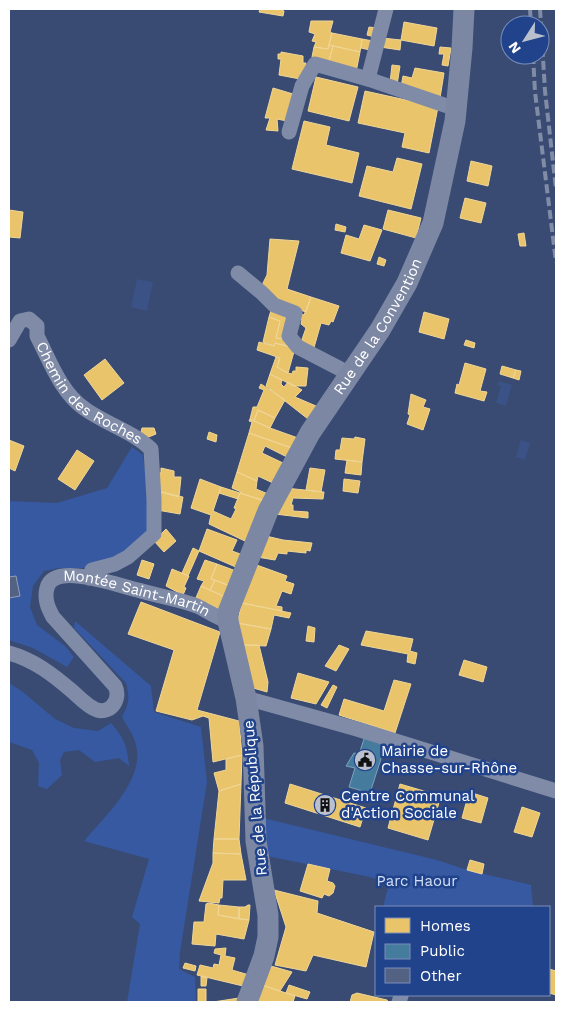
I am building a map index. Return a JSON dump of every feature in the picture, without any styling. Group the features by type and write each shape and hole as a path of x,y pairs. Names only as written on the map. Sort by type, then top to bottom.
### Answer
{"street":[{"path":"368,79 386,9"},
{"name":"Rue de la Convention","path":"228,621 228,612 268,511 310,434 380,330 407,283 433,223 456,108 464,9"},
{"path":"289,132 302,86 315,64 456,108"},
{"path":"238,273 274,305 295,313 289,336 298,347 350,374"},
{"name":"Chemin des Roches","path":"9,340 20,321 29,319 37,326 37,336 69,395 84,409 141,440 151,449 154,534 128,556 115,564 92,570 89,578"},
{"name":"Montée Saint-Martin","path":"9,653 27,659 43,668 94,709 104,710 113,705 117,700 118,692 115,686 59,625 49,609 45,595 48,584 56,577 65,574 89,578 196,606 222,620 228,621"},
{"name":"Rue de la République","path":"228,621 246,698 253,746 256,841 268,915 268,937 264,956 246,1002"},
{"path":"246,698 357,729 556,791"}],"green space":[{"path":"132,447 143,455 151,519 149,534 122,554 85,568 59,568 44,571 33,586 30,607 37,625 65,646 74,657 67,667 33,648 9,640 9,501 57,503 107,488"},
{"path":"75,621 151,686 154,712 201,727 207,782 180,952 179,969 195,977 196,1002 127,1002 140,924 132,917 149,859 84,841 112,809 129,784 135,771 136,745 122,717 128,700 126,683 74,628"},
{"path":"9,683 23,692 55,719 74,728 98,731 111,723 124,742 129,766 119,758 95,762 79,750 64,752 60,760 62,775 47,789 38,786 39,763 32,750 9,742"},
{"name":"Parc Haour","path":"263,818 531,885 533,906 383,906 389,884 370,877 267,856"}],"shaded area":[{"path":"137,279 153,282 147,311 131,307"},
{"path":"499,381 512,385 506,406 496,403 501,386 497,385"},
{"path":"521,440 530,443 525,460 516,457"}],"building: Homes":[{"path":"260,9 281,9 284,11 283,16 259,12"},
{"path":"311,21 333,21 328,49 314,47 316,42 312,41 315,34 309,32"},
{"path":"404,22 437,28 434,46 401,40"},
{"path":"369,27 377,28 374,37 367,35"},
{"path":"332,33 362,39 360,52 329,45"},
{"path":"382,38 401,40 400,50 380,47"},
{"path":"362,39 373,41 370,50 361,48"},
{"path":"329,45 333,46 329,61 312,57 314,47 328,49"},
{"path":"333,46 360,52 356,72 329,61"},
{"path":"440,47 451,48 448,66 442,65 444,54 439,54"},
{"path":"281,52 303,56 303,63 306,63 305,75 300,79 279,75 281,59 278,59 278,54 281,54"},
{"path":"392,65 400,66 397,85 390,83"},
{"path":"415,68 444,73 440,98 401,87 403,76 412,78"},
{"path":"316,77 358,87 349,121 308,111"},
{"path":"273,88 293,94 287,121 277,119 278,131 266,130 270,118 265,118"},
{"path":"365,91 438,107 429,153 402,147 405,133 358,123"},
{"path":"304,121 330,127 326,145 359,153 352,183 292,169"},
{"path":"397,158 422,164 411,209 359,196 367,166 393,172"},
{"path":"471,161 492,166 488,186 467,181"},
{"path":"465,198 486,203 481,223 460,218"},
{"path":"9,210 23,212 20,238 9,237"},
{"path":"388,210 421,218 416,238 383,229"},
{"path":"336,224 346,227 345,232 335,230"},
{"path":"364,225 382,230 370,261 341,253 346,235 359,239"},
{"path":"524,233 526,246 520,246 518,234"},
{"path":"270,239 299,241 287,289 311,297 306,312 276,302 265,292 263,283 267,275"},
{"path":"379,257 386,260 384,266 377,264"},
{"path":"311,297 339,306 333,322 331,321 329,325 321,323 313,351 300,345 306,328 301,324 302,320 298,318 299,313 304,315"},
{"path":"272,307 290,319 284,339 276,338 280,321 269,317"},
{"path":"424,312 449,319 444,339 419,332"},
{"path":"269,317 280,321 276,338 284,339 291,347 275,343 274,346 263,342"},
{"path":"466,340 475,343 474,348 464,345"},
{"path":"259,342 274,346 275,343 295,348 288,373 277,367 280,358 257,350"},
{"path":"276,357 280,358 277,367 288,373 292,374 293,371 296,371 296,367 308,368 306,386 294,386 270,374"},
{"path":"105,359 124,383 102,400 84,375"},
{"path":"465,363 486,369 480,391 487,392 484,401 455,393"},
{"path":"502,366 516,370 513,378 500,374"},
{"path":"516,370 521,371 519,380 513,378"},
{"path":"270,374 282,380 281,384 284,387 288,382 302,390 295,397 316,406 308,419 266,386"},
{"path":"261,384 285,400 275,418 258,410 254,421 250,419 253,407 257,407 264,390 259,388"},
{"path":"411,394 426,400 423,407 430,409 423,430 407,424 410,415 408,414"},
{"path":"258,410 275,418 270,428 254,421"},
{"path":"250,419 298,438 292,448 249,433 252,422 249,421"},
{"path":"142,428 154,428 156,434 146,438 141,432"},
{"path":"209,432 217,435 216,442 207,439"},
{"path":"249,433 292,448 287,457 265,446 262,453 283,463 273,483 258,476 257,481 237,472"},
{"path":"355,437 365,439 362,462 335,459 336,450 340,450 342,438 354,439"},
{"path":"9,440 24,446 15,471 9,468"},
{"path":"77,450 94,461 75,490 58,479"},
{"path":"347,460 362,462 361,475 345,473"},
{"path":"161,468 174,471 174,477 181,477 179,497 157,491 158,473 161,473"},
{"path":"310,468 325,470 321,492 306,490"},
{"path":"237,472 257,481 256,489 268,494 264,501 240,493 232,488"},
{"path":"200,479 221,487 213,511 231,519 240,493 266,501 247,542 209,524 211,515 191,508"},
{"path":"344,479 360,481 358,493 343,491"},
{"path":"221,487 240,493 238,499 219,493"},
{"path":"285,488 324,492 323,499 293,498 291,505 293,505 293,511 308,512 308,518 275,514"},
{"path":"157,491 183,497 180,514 157,510"},
{"path":"166,529 176,541 164,552 154,541"},
{"path":"207,529 237,540 232,551 243,555 238,568 199,551"},
{"path":"266,536 312,543 310,551 306,550 306,553 287,551 287,554 278,553 275,560 257,557"},
{"path":"193,548 199,551 188,576 182,573"},
{"path":"142,560 154,564 149,579 137,575"},
{"path":"205,560 217,564 211,579 215,580 210,590 201,586 204,581 197,579"},
{"path":"217,564 236,571 230,586 211,579"},
{"path":"254,564 287,576 285,581 294,584 291,594 282,591 276,606 282,607 282,611 242,603"},
{"path":"172,569 189,576 183,595 166,586"},
{"path":"215,580 230,586 225,597 210,590"},
{"path":"201,586 225,597 219,609 195,600"},
{"path":"141,602 220,632 197,710 239,721 242,755 213,762 209,718 203,716 192,720 156,711 174,650 128,634"},
{"path":"242,603 291,613 289,618 274,615 271,629 237,623"},
{"path":"237,623 271,629 266,646 240,645"},
{"path":"308,626 315,628 314,642 306,641"},
{"path":"366,631 413,639 410,651 417,653 415,664 407,662 408,654 361,645"},
{"path":"240,645 259,645 268,682 267,692 250,687"},
{"path":"339,645 349,649 336,671 325,666"},
{"path":"464,660 487,667 483,682 459,675"},
{"path":"298,673 329,682 316,704 291,698"},
{"path":"394,680 411,684 395,733 339,715 344,699 384,711"},
{"path":"333,685 337,687 327,708 321,705"},
{"path":"242,755 241,784 219,791 214,773 226,770 226,759"},
{"path":"241,784 239,839 214,839 219,791"},
{"name":"Centre Communal d'Action Sociale","path":"290,784 366,808 360,827 285,803"},
{"path":"400,784 441,796 428,840 388,828"},
{"path":"469,792 488,798 481,823 462,818"},
{"path":"522,807 540,813 532,837 514,832"},
{"path":"214,839 239,839 241,854 213,853"},
{"path":"213,853 241,854 246,880 223,880 222,898 220,898 219,903 199,901 213,863"},
{"path":"470,860 484,864 482,874 467,870"},
{"path":"308,864 330,869 327,881 335,886 333,893 329,896 324,894 322,898 300,891"},
{"path":"274,890 318,901 317,913 374,932 366,967 313,955 306,971 275,965 286,927"},
{"path":"206,904 219,905 218,915 249,920 244,939 216,934 215,946 192,944 194,922 204,922"},
{"path":"219,905 239,907 239,919 218,915"},
{"path":"250,905 249,920 239,919 239,907"},
{"path":"226,948 225,956 235,958 232,970 249,975 243,986 197,975 200,965 213,968 214,964 219,965 221,955 214,953 215,949"},
{"path":"185,963 196,966 195,971 183,968"},
{"path":"271,966 292,972 280,991 259,984"},
{"path":"550,969 556,971 556,995 550,993"},
{"path":"201,976 207,978 206,986 201,986"},
{"path":"259,984 295,996 293,1002 261,1002 252,1000"},
{"path":"289,985 310,992 307,999 286,993"},
{"path":"198,989 206,989 206,1002 198,1002"},
{"path":"357,993 387,1000 388,1002 350,1002 352,995"},
{"path":"239,998 238,1002 213,1002"}],"building: Public":[{"name":"Mairie de Chasse-sur-Rhône","path":"365,736 386,743 370,793 349,787 355,768 346,766 354,753 359,754"}],"building: Other":[{"path":"16,576 20,596 9,598 9,577"}],"railway":[{"path":"530,9 530,15"},
{"path":"540,9 545,91 556,189"},
{"path":"534,65 535,92 556,262"}],"place":[{"name":"Mairie de Chasse-sur-Rhône","path":"365,760"},
{"name":"Centre Communal d'Action Sociale","path":"325,805"}]}
